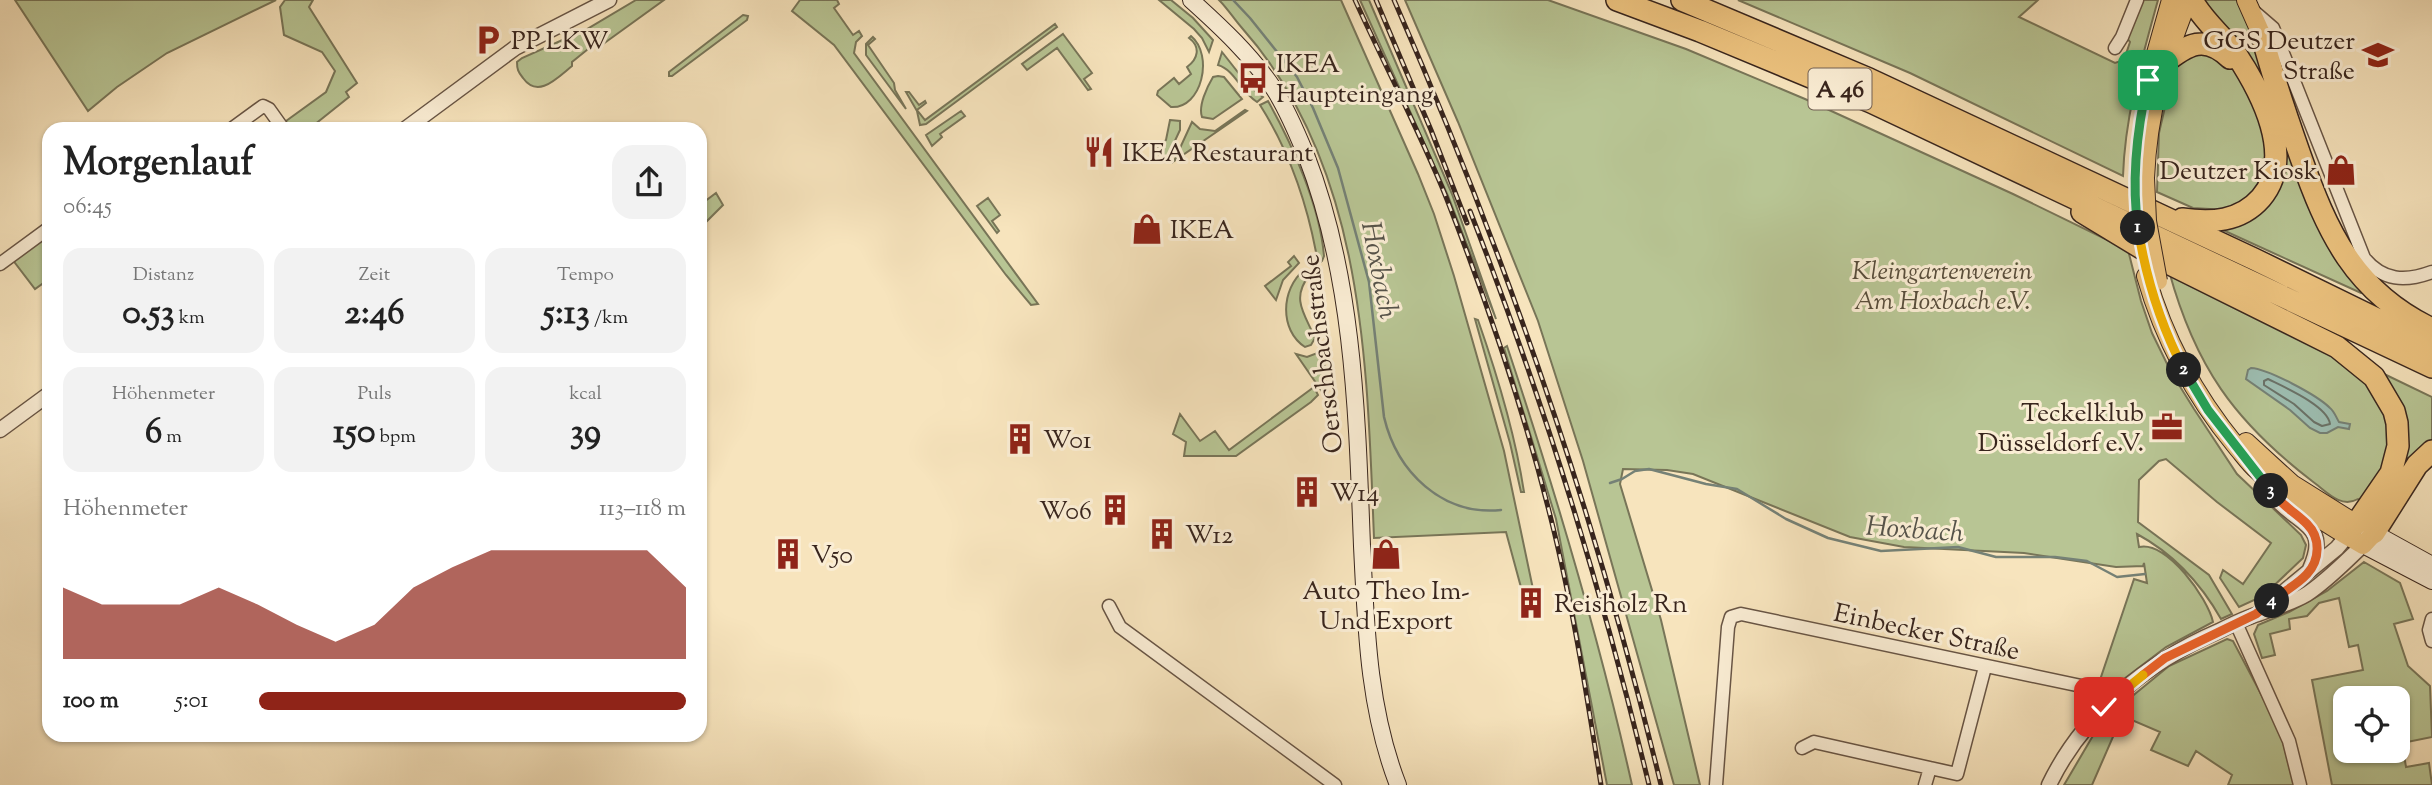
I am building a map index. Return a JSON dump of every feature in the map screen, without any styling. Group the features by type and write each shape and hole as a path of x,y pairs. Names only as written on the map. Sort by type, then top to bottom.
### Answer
{"highway":[{"name":"A 46","path":"1616,0 1700,31 1871,102 2432,368"},
{"name":"A 46","path":"1682,0 1869,79 2432,346"},
{"path":"2162,216 2203,222 2225,220 2255,205 2268,190 2277,156 2275,136 2267,114 2235,54 2190,0"},
{"path":"2268,32 2279,98 2325,222 2350,264 2365,282 2392,307 2432,329"},
{"path":"2164,63 2186,47 2205,44 2224,51 2246,74"},
{"path":"2058,189 2096,223 2220,291 2337,347 2374,377 2394,411 2398,423 2398,446 2391,473 2358,539"},
{"path":"2359,311 2409,318"},
{"path":"2358,539 2417,465 2432,451"}],"main road":[{"name":"Oerschbachstraße","path":"1191,0 1236,43 1275,91 1301,142 1329,226 1353,367 1366,647 1379,724 1398,785"},
{"path":"2171,0 2143,102 2140,176 2152,278 2162,325 2188,377 2227,435 2256,470 2325,523 2432,581"},
{"path":"2140,176 2149,121 2164,63 2190,0"},
{"path":"2252,5 2268,32"},
{"path":"2152,278 2182,347 2219,409 2240,435 2358,539 2432,565"}],"street":[{"path":"415,122 515,48 609,0"},
{"path":"2115,48 2137,0"},
{"path":"2268,32 2359,248 2371,266 2379,273 2396,279 2432,272"},
{"path":"241,122 263,106 269,109 278,122"},
{"path":"0,264 42,233"},
{"path":"0,430 42,399"},
{"path":"2256,470 2277,500 2315,534 2318,551 2308,573"},
{"path":"2256,614 2337,548 2358,539"},
{"path":"2049,785 2070,747 2110,702 2165,658 2256,614 2306,595 2332,576 2358,539"},
{"path":"1109,606 1120,627 1335,785"},
{"name":"Einbecker Straße","path":"1716,785 1718,737 1731,617 1741,614 2086,687 2110,702"},
{"path":"2432,620 2429,630 2432,641"},
{"path":"2236,623 2289,741 2300,785"},
{"path":"1802,748 1814,742 1957,774 1984,667"},
{"path":"1925,785 1930,768"}],"green space":[{"path":"15,0 276,0 167,53 117,87 88,111"},
{"path":"285,0 313,0 309,7 357,83 346,92 349,97 318,122 286,121 326,92 335,71 322,52 284,35 280,7"},
{"path":"636,0 664,0 599,47 593,45 554,81 535,87 520,74 517,62 522,58 587,29"},
{"path":"800,0 837,0 839,4 834,8 853,35 859,31 862,36 856,42 854,53 1038,304 1031,305 1006,275 834,45 792,11"},
{"path":"1159,0 1171,0 1193,18 1213,40 1209,52 1194,29"},
{"path":"1219,0 1341,0 1434,214 1504,451 1533,589 1522,591 1506,532 1374,538 1362,337 1352,270 1336,204 1314,141 1283,82"},
{"path":"1360,0 1369,0 1452,194 1496,319 1448,196"},
{"name":"Kleingartenverein Am Hoxbach e.V.","path":"1405,0 1548,0 1686,49 1805,99 2128,250 2152,333 2171,372 2237,474 2301,535 2306,545 2303,558 2263,596 2239,607 2220,578 2223,570 2243,584 2271,543 2166,459 2159,461 2139,480 2138,522 2209,575 2232,614 2221,619 2185,570 2137,534 2139,547 2150,547 2162,553 2185,573 2210,612 2213,622 2166,647 2112,688 2099,683 2134,579 2147,583 2144,563 2143,566 2116,567 2024,553 1904,547 1850,537 1693,474 1667,470 1623,469 1620,484 1661,620 1700,785 1674,785 1583,461 1538,321 1458,122"},
{"path":"1738,0 2038,0 2019,17 2115,63 2124,60 2130,42 2127,38 2141,0 2158,0 2131,109 2123,176 1910,73"},
{"path":"2203,0 2240,0 2364,289 2361,293 2214,226 2236,221 2282,152"},
{"path":"743,15 748,16 747,20 669,76 669,72"},
{"path":"1055,24 1057,27 926,124 920,125 917,111 906,92 909,92 919,105 925,101 917,110 925,120"},
{"path":"1063,34 1092,73 1084,79 1091,89 1088,90 1057,48 1027,70 1022,64"},
{"path":"1191,36 1202,55 1201,79 1190,99 1182,105 1171,107 1157,95 1158,91 1174,78 1179,84 1191,74 1187,67 1194,60 1197,49 1189,38"},
{"path":"873,37 875,39 868,45 894,83 906,109 866,55 866,44"},
{"path":"1222,52 1248,85 1263,97 1257,102 1229,71 1218,65"},
{"path":"2200,52 2233,65 2271,138 2263,188 2227,210 2193,208 2157,192 2159,133 2174,68 2177,63"},
{"path":"1213,77 1224,77 1242,99 1213,119 1202,117 1201,108 1206,91"},
{"path":"1268,101 1295,156 1317,217 1324,256 1314,268 1311,265 1316,258 1316,252 1301,194 1279,139 1260,105"},
{"path":"961,111 965,116 940,134 942,137 932,146 926,135"},
{"path":"1247,111 1174,161 1192,122 1200,129 1215,131"},
{"path":"1170,120 1180,121 1180,130 1165,162 1155,149 1166,140"},
{"path":"716,193 723,205 707,221 707,200"},
{"path":"988,198 1000,215 992,221 999,231 997,233 977,206"},
{"path":"42,236 42,284 35,289 12,259"},
{"path":"1294,256 1299,263 1283,280 1276,300 1265,286 1291,266 1288,262"},
{"path":"1304,270 1309,276 1303,284 1300,300 1315,338 1311,345 1305,347 1291,330 1286,309 1291,288"},
{"path":"2169,271 2354,367 2384,407 2390,438 2382,470 2363,501 2358,499 2345,502 2328,494 2285,459 2239,413 2205,363 2191,335"},
{"path":"1475,319 1478,320 1505,405 1524,492 1521,492"},
{"path":"1507,346 1575,564 1632,785 1607,785 1556,519 1504,348"},
{"path":"1320,352 1326,372 1323,393 1296,354 1307,357"},
{"path":"2380,372 2432,397 2432,444 2396,479"},
{"path":"1314,387 1318,395 1311,402 1236,456 1184,456 1186,442 1173,434 1180,414 1200,441 1215,431 1229,450"},
{"path":"2364,562 2400,583 2413,619 2394,624 2408,666 2430,686 2432,737 2410,741 2410,686 2333,686 2333,763 2405,763 2406,767 2429,763 2432,785 2332,785 2312,680 2363,670 2358,645 2349,647 2339,598 2319,603 2307,616 2289,619 2290,629 2270,634 2275,655 2262,658 2254,634 2258,625 2327,591"},
{"path":"2227,639 2233,641 2271,713 2283,742 2294,785 2228,785 2232,775 2196,751 2188,766 2151,750 2160,732 2113,712 2169,666"},
{"path":"2104,717 2119,723 2092,785 2064,785"}],"water":[{"path":"2251,368 2280,378 2315,396 2331,409 2339,422 2350,424 2349,429 2338,427 2327,433 2320,433 2310,428 2290,410 2246,379"}],"waterway":[{"name":"Hoxbach","path":"1233,0 1297,77 1338,168 1369,282 1384,417 1399,456 1411,472 1441,498 1460,506 1501,510"},
{"name":"Hoxbach","path":"1610,483 1635,471 1649,469 1737,489 1786,519 1828,538 1881,551 1958,547 1996,557 2055,557 2087,561 2117,577 2145,574"}],"railway":[{"path":"1355,0 1436,172 1476,276 1517,397 1551,519 1566,585 1601,785"},
{"path":"1376,0 1467,223"},
{"path":"1394,0 1473,192 1545,386 1607,584 1661,785"},
{"path":"1470,211 1522,352 1569,495 1611,639 1649,785"}],"place":[{"name":"PP LKW","path":"488,40"},
{"name":"GGS Deutzer Straße","path":"2378,55"},
{"name":"IKEA Haupteingang","path":"1253,78"},
{"name":"IKEA Restaurant","path":"1099,152"},
{"name":"Deutzer Kiosk","path":"2341,170"},
{"name":"IKEA","path":"1147,229"},
{"name":"Teckelklub Düsseldorf e.V.","path":"2167,427"},
{"name":"W01","path":"1020,439"},
{"name":"W14","path":"1307,492"},
{"name":"W06","path":"1115,510"},
{"name":"W12","path":"1162,534"},
{"name":"V50","path":"788,554"},
{"name":"Auto Theo Im- Und Export","path":"1386,554"},
{"name":"Reisholz Rn","path":"1531,603"}],"route":[{"path":"2104,707 2165,658 2256,614 2308,573 2318,551 2315,534 2308,525 2277,500 2208,410 2162,325 2146,276 2137,225 2137,140 2148,80"}]}
